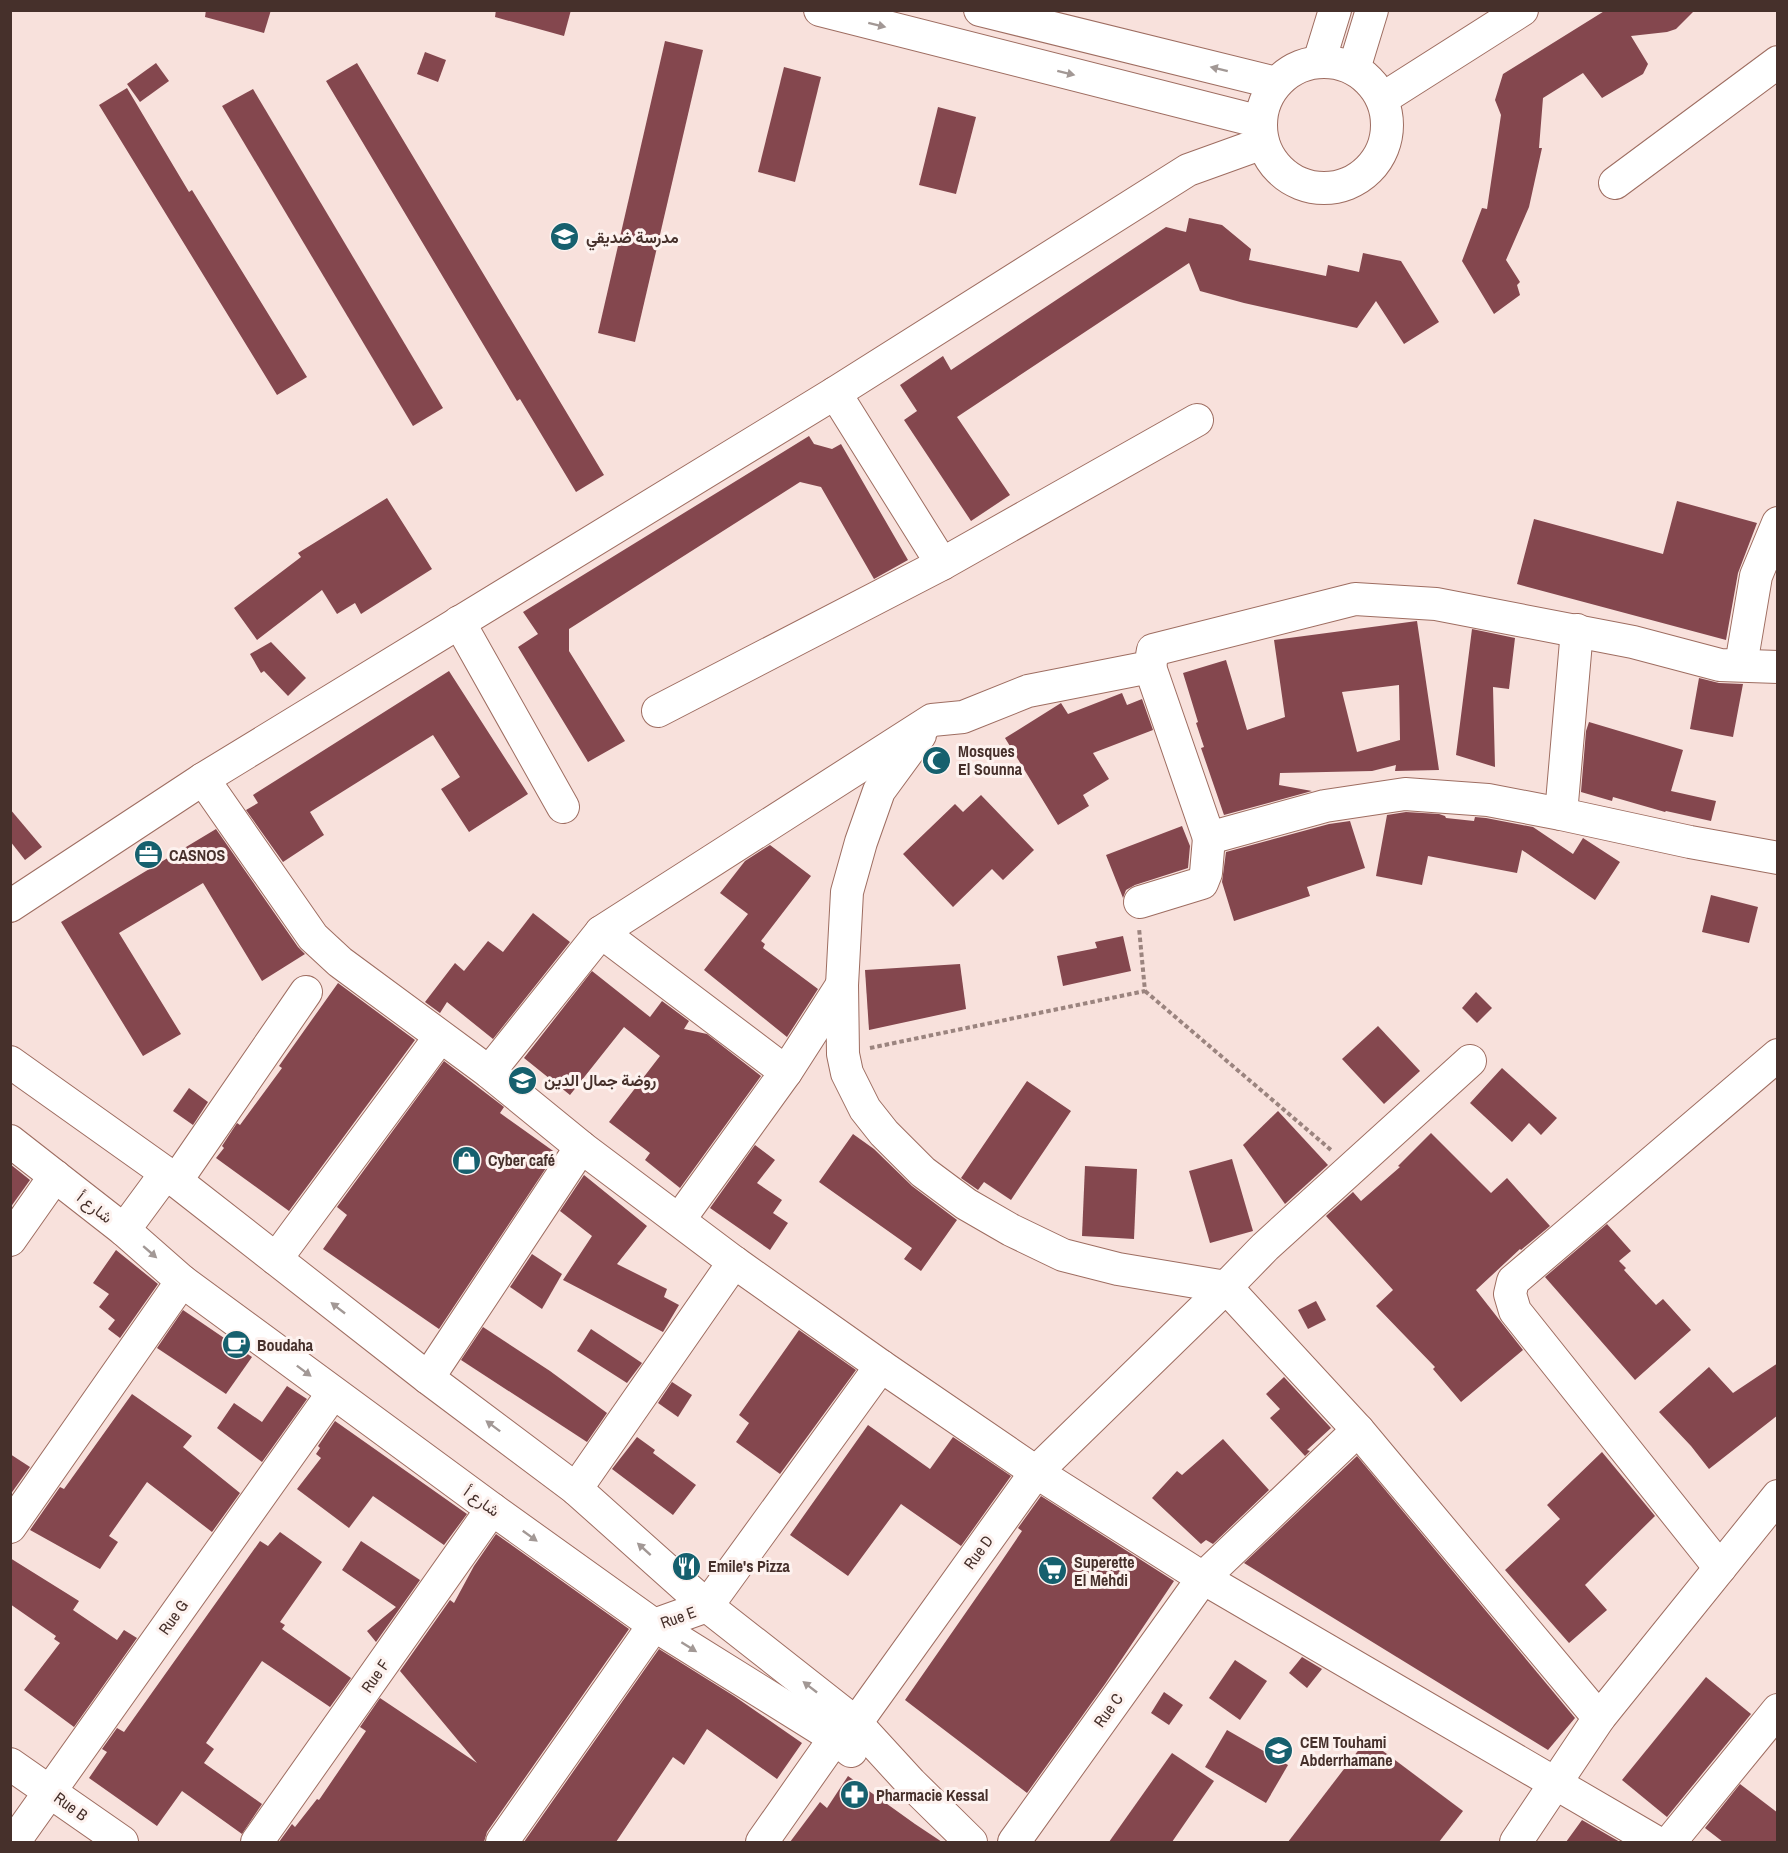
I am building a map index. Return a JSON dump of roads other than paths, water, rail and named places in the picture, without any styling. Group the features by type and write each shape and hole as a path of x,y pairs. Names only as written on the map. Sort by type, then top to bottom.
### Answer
{"street":[{"path":"820,10 1262,132"},
{"path":"980,10 1276,83"},
{"path":"1319,62 1335,10"},
{"path":"1354,69 1372,10"},
{"path":"1382,99 1522,10"},
{"path":"1319,62 1337,63 1354,69 1371,82 1382,99 1388,120 1386,140 1378,160 1364,175 1346,185 1326,189 1305,186 1287,176 1272,161 1262,132 1265,101 1276,83 1288,72 1303,65 1319,62"},
{"path":"1615,183 1778,62"},
{"path":"10,906 203,779 835,393 1188,170 1262,132"},
{"path":"835,393 942,564"},
{"path":"658,711 942,564 1197,420"},
{"path":"1740,665 1756,576 1778,522"},
{"path":"1140,903 1202,883 1206,873 1209,838 1150,667 1153,650 1355,599 1436,604 1633,642 1720,665 1778,667"},
{"path":"459,622 563,807"},
{"path":"1561,814 1577,630"},
{"path":"489,1072 601,932 932,720 963,717 1028,692 1150,667"},
{"path":"932,720 879,791 847,892 842,985 843,1054 847,1073 865,1109 884,1133 923,1172 966,1204 1011,1230 1063,1255 1118,1269 1226,1287 1358,1430 1599,1718"},
{"path":"203,779 313,937 339,962 489,1072 581,1147 734,1262 1036,1472 1203,1578 1656,1842"},
{"path":"1209,838 1325,806 1405,794 1488,800 1778,858"},
{"path":"601,932 786,1072"},
{"path":"679,1220 786,1072 842,985"},
{"path":"124,1230 171,1177 306,992"},
{"path":"276,1259 440,1037"},
{"path":"1720,1568 1515,1311 1510,1294 1513,1281 1778,1055"},
{"name":"Rue D","path":"762,1842 1036,1472 1265,1247 1470,1061"},
{"name":"شارع أ","path":"10,1062 171,1177 428,1378 576,1489 707,1606 842,1733 963,1836"},
{"name":"شارع أ","path":"10,1141 124,1230 182,1281 492,1509 654,1625 842,1733 911,1783 963,1836"},
{"path":"428,1378 581,1147"},
{"path":"10,1240 55,1176"},
{"path":"576,1489 734,1262"},
{"path":"10,1527 182,1281"},
{"name":"Rue E","path":"502,1842 654,1625 707,1606 881,1366"},
{"name":"Rue G","path":"14,1842 333,1393"},
{"name":"Rue C","path":"1014,1842 1203,1578 1358,1430"},
{"path":"1516,1842 1599,1718 1778,1496"},
{"name":"Rue F","path":"258,1842 492,1509"},
{"path":"1670,1842 1778,1710"},
{"name":"Rue B","path":"10,1764 122,1842"}],"place":[{"name":"مدرسة ضديقي","path":"565,237"},
{"name":"Mosques El Sounna","path":"937,760"},
{"name":"CASNOS","path":"148,855"},
{"name":"روضة جمال الدين","path":"523,1080"},
{"name":"Cyber café","path":"467,1160"},
{"name":"Boudaha","path":"236,1345"},
{"name":"Emile's Pizza","path":"687,1566"},
{"name":"Superette El Mehdi","path":"1053,1571"},
{"name":"CEM Touhami Abderrhamane","path":"1279,1751"},
{"name":"Pharmacie Kessal","path":"855,1795"}]}
